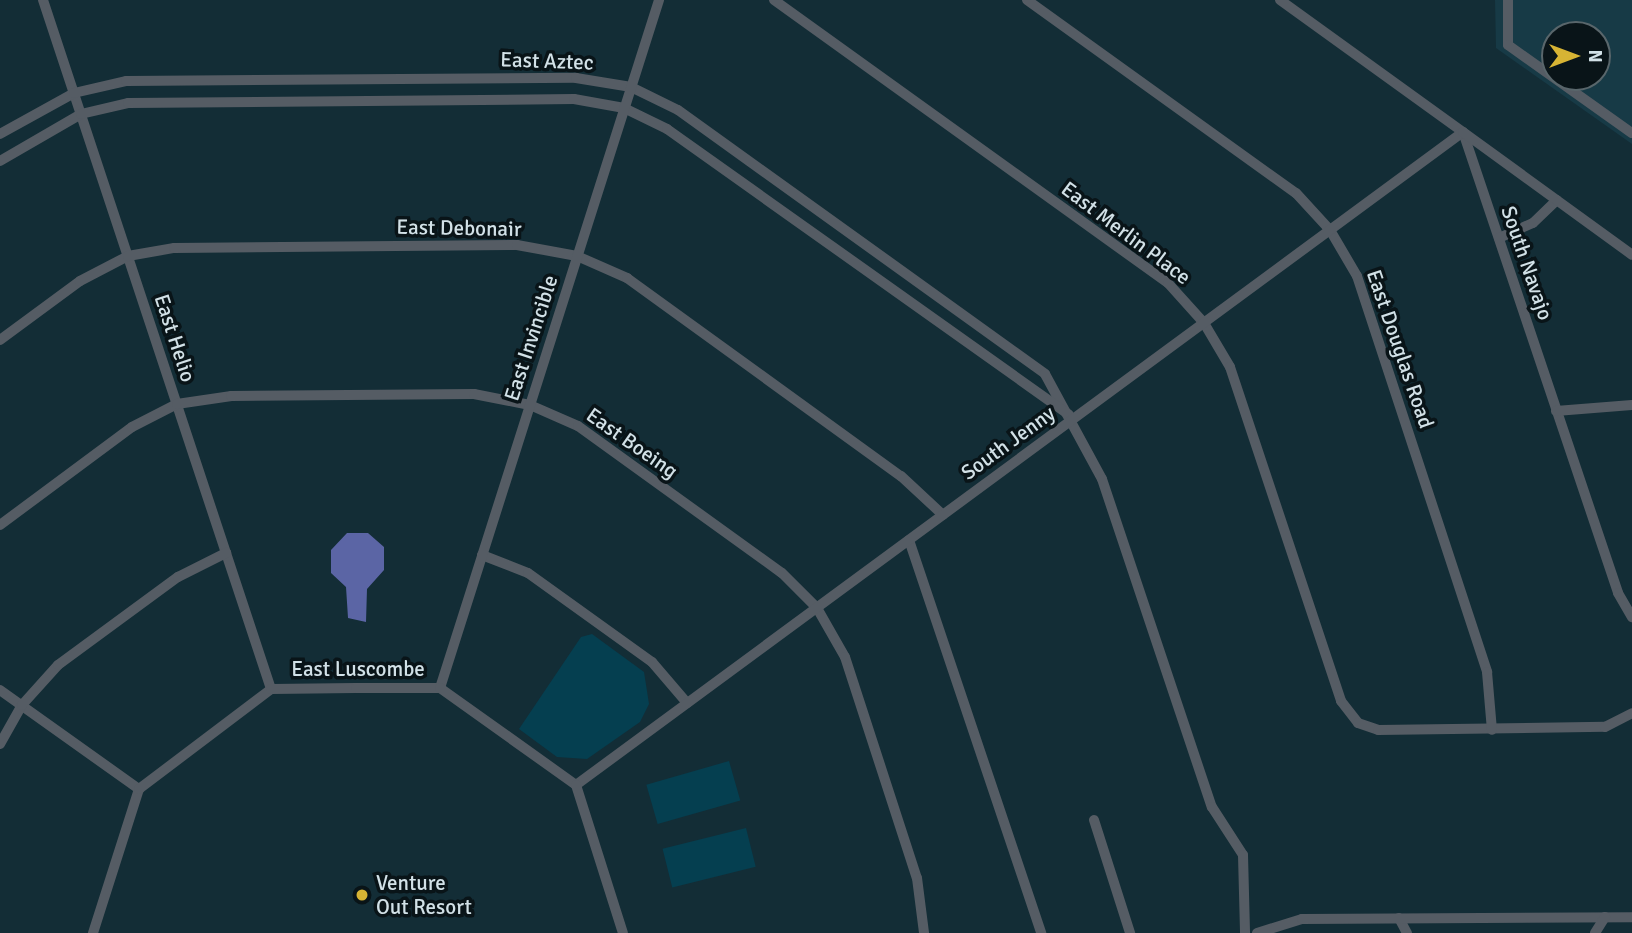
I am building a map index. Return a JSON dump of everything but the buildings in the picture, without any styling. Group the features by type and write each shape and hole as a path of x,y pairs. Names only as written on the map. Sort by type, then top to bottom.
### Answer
{"lane":[{"name":"East Helio","path":"43,0 271,689"},
{"name":"East Invincible","path":"440,688 659,0"},
{"name":"East Merlin Place","path":"774,0 1168,283 1204,323 1230,367 1341,701 1358,723 1378,730 1492,730"},
{"name":"East Douglas Road","path":"1027,0 1296,193 1330,230 1357,276 1487,672 1492,730"},
{"path":"1280,0 1632,255"},
{"path":"1508,0 1508,45 1632,133"},
{"name":"East Aztec","path":"0,134 74,93 125,81 576,78 631,87 678,110 1045,374 1074,418 1102,478 1212,807 1243,855 1245,933"},
{"name":"East Aztec","path":"0,161 81,114 128,103 574,99 624,108 667,129 1074,418"},
{"name":"South Jenny","path":"576,785 1463,132"},
{"name":"South Navajo","path":"1463,132 1618,593 1632,617"},
{"path":"1499,238 1533,223 1557,200"},
{"name":"East Debonair","path":"0,340 80,281 128,256 174,248 517,245 577,256 627,278 901,476 943,515"},
{"name":"East Boeing","path":"0,524 132,427 177,404 232,396 474,394 530,405 578,426 782,573 817,608 849,670 917,878 924,933"},
{"path":"1556,411 1632,405"},
{"path":"909,540 1041,933"},
{"path":"0,744 22,705 58,665 178,577 226,553"},
{"path":"482,555 528,573 652,662 687,703"},
{"name":"East Luscombe","path":"139,789 271,689 440,688 576,785"},
{"path":"0,690 139,789 93,933"},
{"path":"1492,730 1605,727 1632,713"},
{"path":"576,785 623,933"},
{"path":"1094,820 1130,933"},
{"path":"1595,933 1605,917"},
{"path":"1257,933 1302,919 1632,917"},
{"path":"1399,918 1407,933"}],"shaded area":[{"path":"1495,0 1632,0 1632,144 1557,91 1611,91 1611,21 1541,21 1541,80 1496,48"},
{"path":"592,634 644,672 649,704 640,722 587,759 557,757 519,729 581,637"},
{"path":"729,761 740,800 658,824 646,785"},
{"path":"746,828 756,867 672,888 663,849"}],"water":[{"path":"347,533 368,533 384,547 384,570 367,589 366,622 348,618 346,587 331,573 331,550"}],"place":[{"name":"Venture Out Resort","path":"362,895"}]}
